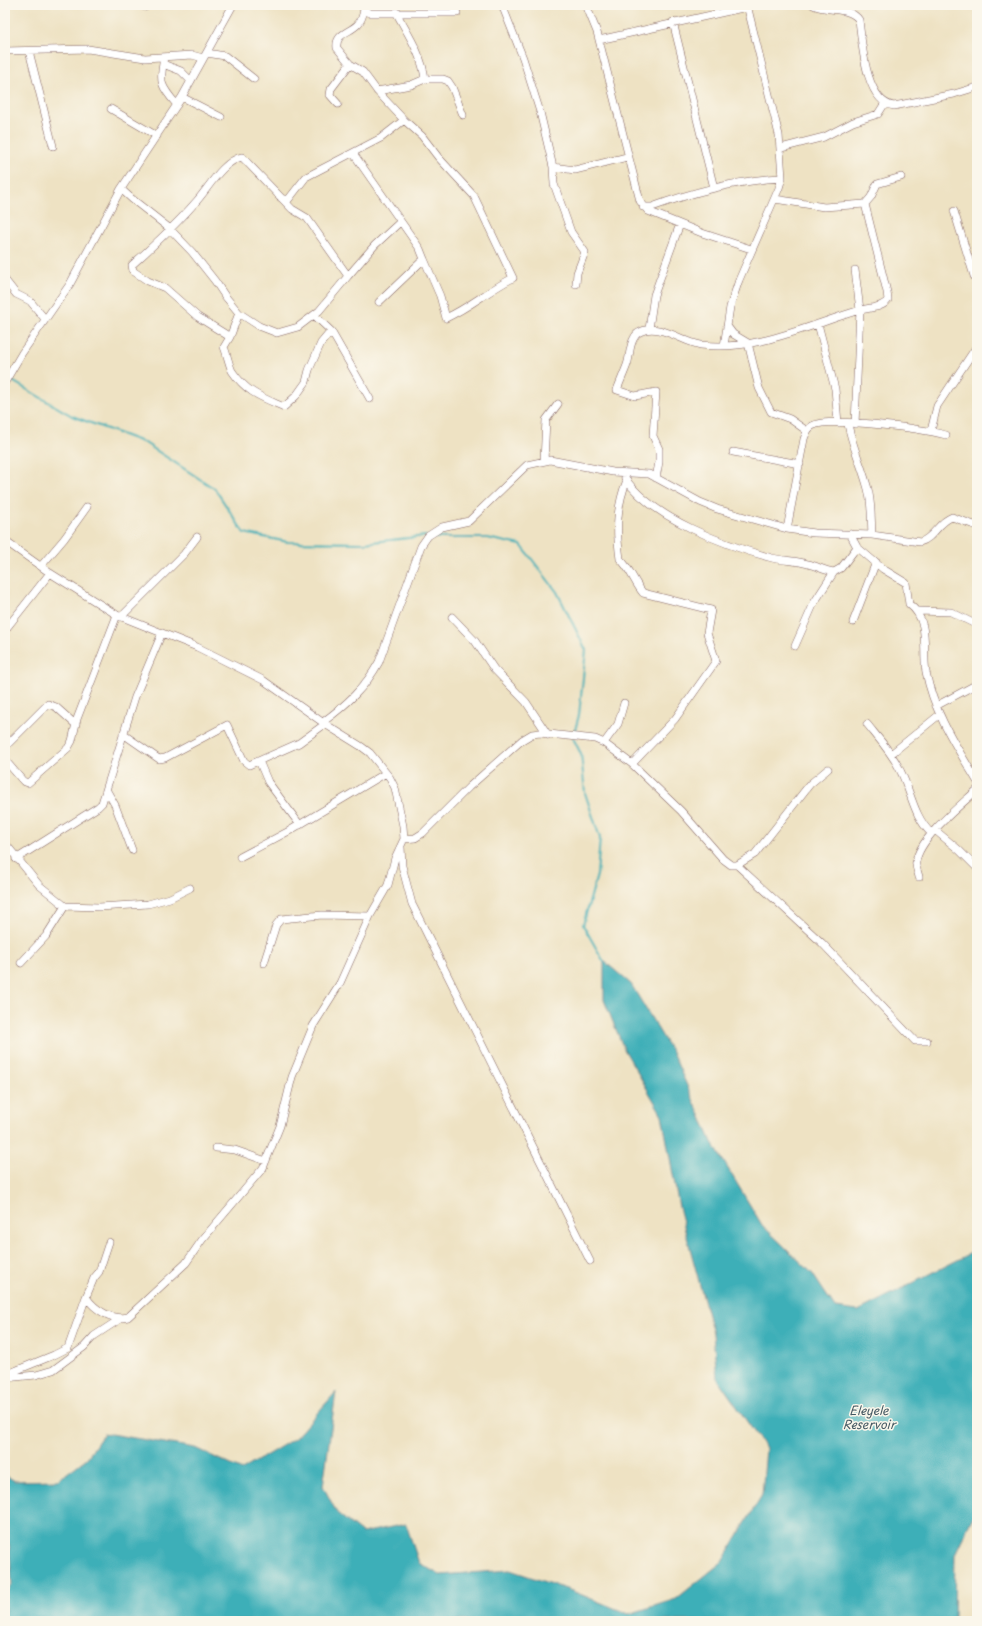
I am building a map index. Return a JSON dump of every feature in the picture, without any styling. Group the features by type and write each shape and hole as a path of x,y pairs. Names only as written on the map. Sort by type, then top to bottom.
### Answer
{"street":[{"path":"5,382 45,319 70,284 121,189 182,97 233,5"},
{"path":"502,5 523,58 540,112 553,167 554,184 571,232 585,252 577,273 576,284"},
{"path":"586,5 599,40 627,156 643,207 648,211 680,224 751,249"},
{"path":"813,5 818,8 850,12 856,15 859,20 867,72 875,89 885,103 894,106 954,94 977,87"},
{"path":"599,40 747,6 781,148 782,178 775,199 751,249 730,307 724,346"},
{"path":"353,153 420,249 440,296 446,318 474,304 494,287 513,278 474,196 438,157 422,136 404,120 377,91 363,72 350,64 337,48 336,43 341,34 359,24 363,7 370,12 458,13"},
{"path":"396,12 418,52 425,79"},
{"path":"673,22 714,188"},
{"path":"5,51 88,49 164,61 192,55 203,58"},
{"path":"29,51 53,146"},
{"path":"203,58 207,53 225,56 254,79"},
{"path":"164,61 181,71 191,81"},
{"path":"164,61 161,77 163,89 177,105"},
{"path":"338,104 330,95 331,89 350,64"},
{"path":"377,91 411,85 425,79 443,79 448,81 463,115"},
{"path":"182,97 221,117"},
{"path":"781,148 824,137 853,122 878,114 885,103"},
{"path":"111,109 156,136"},
{"path":"280,198 288,200 306,177 381,138 404,120"},
{"path":"553,167 575,170 627,156"},
{"path":"230,337 198,317 165,288 148,281 133,271 132,266 195,204 227,166 237,158 242,157 280,198 292,209 307,218 348,276"},
{"path":"775,199 824,207 865,204 871,198 877,184 901,177"},
{"path":"643,207 652,207 714,188 763,179 782,178"},
{"path":"121,189 169,228 197,258 239,313 259,326 276,333 298,327 314,315 332,298 348,276 375,245 400,222"},
{"path":"656,478 659,462 659,449 653,436 656,392 635,396 616,390 627,365 634,337 639,332 650,329 699,345 724,346 748,343 789,334 860,310 885,304 888,300 882,269 865,204"},
{"path":"954,211 974,276 977,280"},
{"path":"650,329 654,295 680,224"},
{"path":"379,302 424,259"},
{"path":"855,270 860,310 851,424 851,442 869,489 872,535"},
{"path":"5,280 16,294 30,301 45,319"},
{"path":"239,313 230,337 224,347 229,358 231,370 249,391 284,407 296,396 306,382 309,370 321,344 331,331"},
{"path":"314,315 331,331 370,399"},
{"path":"818,324 835,389 838,423"},
{"path":"727,326 733,334 748,343 759,388 771,412 790,419 807,431"},
{"path":"930,431 937,406 977,346"},
{"path":"544,461 546,420 558,404"},
{"path":"787,529 807,431 811,426 817,424 838,423 889,425 946,435"},
{"path":"733,452 800,464"},
{"path":"123,734 159,759 165,758 227,725 246,764 249,765 299,743 345,705 370,679 380,662 421,546 428,536 442,527 469,521 527,466 544,461 550,460 622,472 649,474 700,502 717,509 787,529 814,533 872,535 920,542 926,540 942,522 952,517 977,526"},
{"path":"622,472 642,498 675,520 694,530 772,558 808,563 834,572"},
{"path":"627,480 618,505 616,525 620,559 627,566 642,593 711,610 707,633 716,661 675,719 632,764"},
{"path":"41,566 64,539 87,507"},
{"path":"850,534 857,546 883,569 906,583 909,604 918,611 951,612 977,624"},
{"path":"5,760 23,782 28,783 68,748 72,741 75,724 119,616 172,567 197,537"},
{"path":"5,542 50,573 119,616 197,647 263,680 324,723 366,750 386,773 395,788 402,842 402,866 412,904 590,1261"},
{"path":"795,646 814,603 834,572 841,568 857,546"},
{"path":"853,622 876,562"},
{"path":"5,630 50,573"},
{"path":"918,611 926,642 926,670 938,715 977,781"},
{"path":"452,617 475,641 494,669 526,702 548,734"},
{"path":"16,859 98,807 107,791 135,697 162,634"},
{"path":"936,706 977,684"},
{"path":"604,744 618,724 624,703"},
{"path":"5,747 48,704 56,707 75,724"},
{"path":"891,754 938,715"},
{"path":"867,724 891,754 901,772 922,822 959,850 977,868"},
{"path":"5,1378 36,1375 53,1370 84,1347 94,1336 120,1319 128,1317 186,1263 202,1240 258,1174 266,1161 280,1126 292,1077 313,1026 340,982 370,916 388,885 395,858 402,842 415,838 423,833 469,787 522,740 532,734 548,734 595,739 604,744 632,764 681,811 723,859 731,865 737,865 755,854 810,784 828,768"},
{"path":"259,761 268,782 300,825"},
{"path":"240,857 300,825 386,773"},
{"path":"920,877 916,861 933,831 977,790"},
{"path":"107,791 115,805 132,850"},
{"path":"5,844 39,885 65,906 99,907 148,904 170,898 190,888"},
{"path":"737,865 822,943 914,1040 927,1041"},
{"path":"21,963 46,936 65,906"},
{"path":"264,963 276,925 281,919 322,915 370,916"},
{"path":"216,1148 236,1150 266,1161"},
{"path":"5,1375 54,1356 68,1348 86,1297 94,1278 99,1272 109,1242"},
{"path":"86,1297 103,1313 120,1319"}],"water":[{"name":"Eleyele Reservoir","path":"604,961 631,984 673,1054 712,1142 762,1225 812,1273 835,1308 858,1311 977,1250 977,1508 955,1554 954,1621 5,1621 5,1594 12,1584 9,1545 5,1538 5,1475 15,1481 58,1480 87,1458 104,1433 195,1448 242,1470 295,1438 336,1392 323,1486 337,1513 362,1533 406,1524 419,1563 440,1575 510,1570 572,1591 629,1614 676,1599 722,1562 762,1495 766,1449 717,1378 713,1334 679,1207 662,1115 624,1049 604,1000"}],"waterway":[{"path":"9,379 72,416 145,443 215,489 244,533 288,542 364,543 426,536"},
{"path":"432,537 487,538 521,545 557,592 586,650 579,715 574,734"},
{"path":"573,738 581,754 585,793 600,838 597,875 583,925 604,962"}]}
